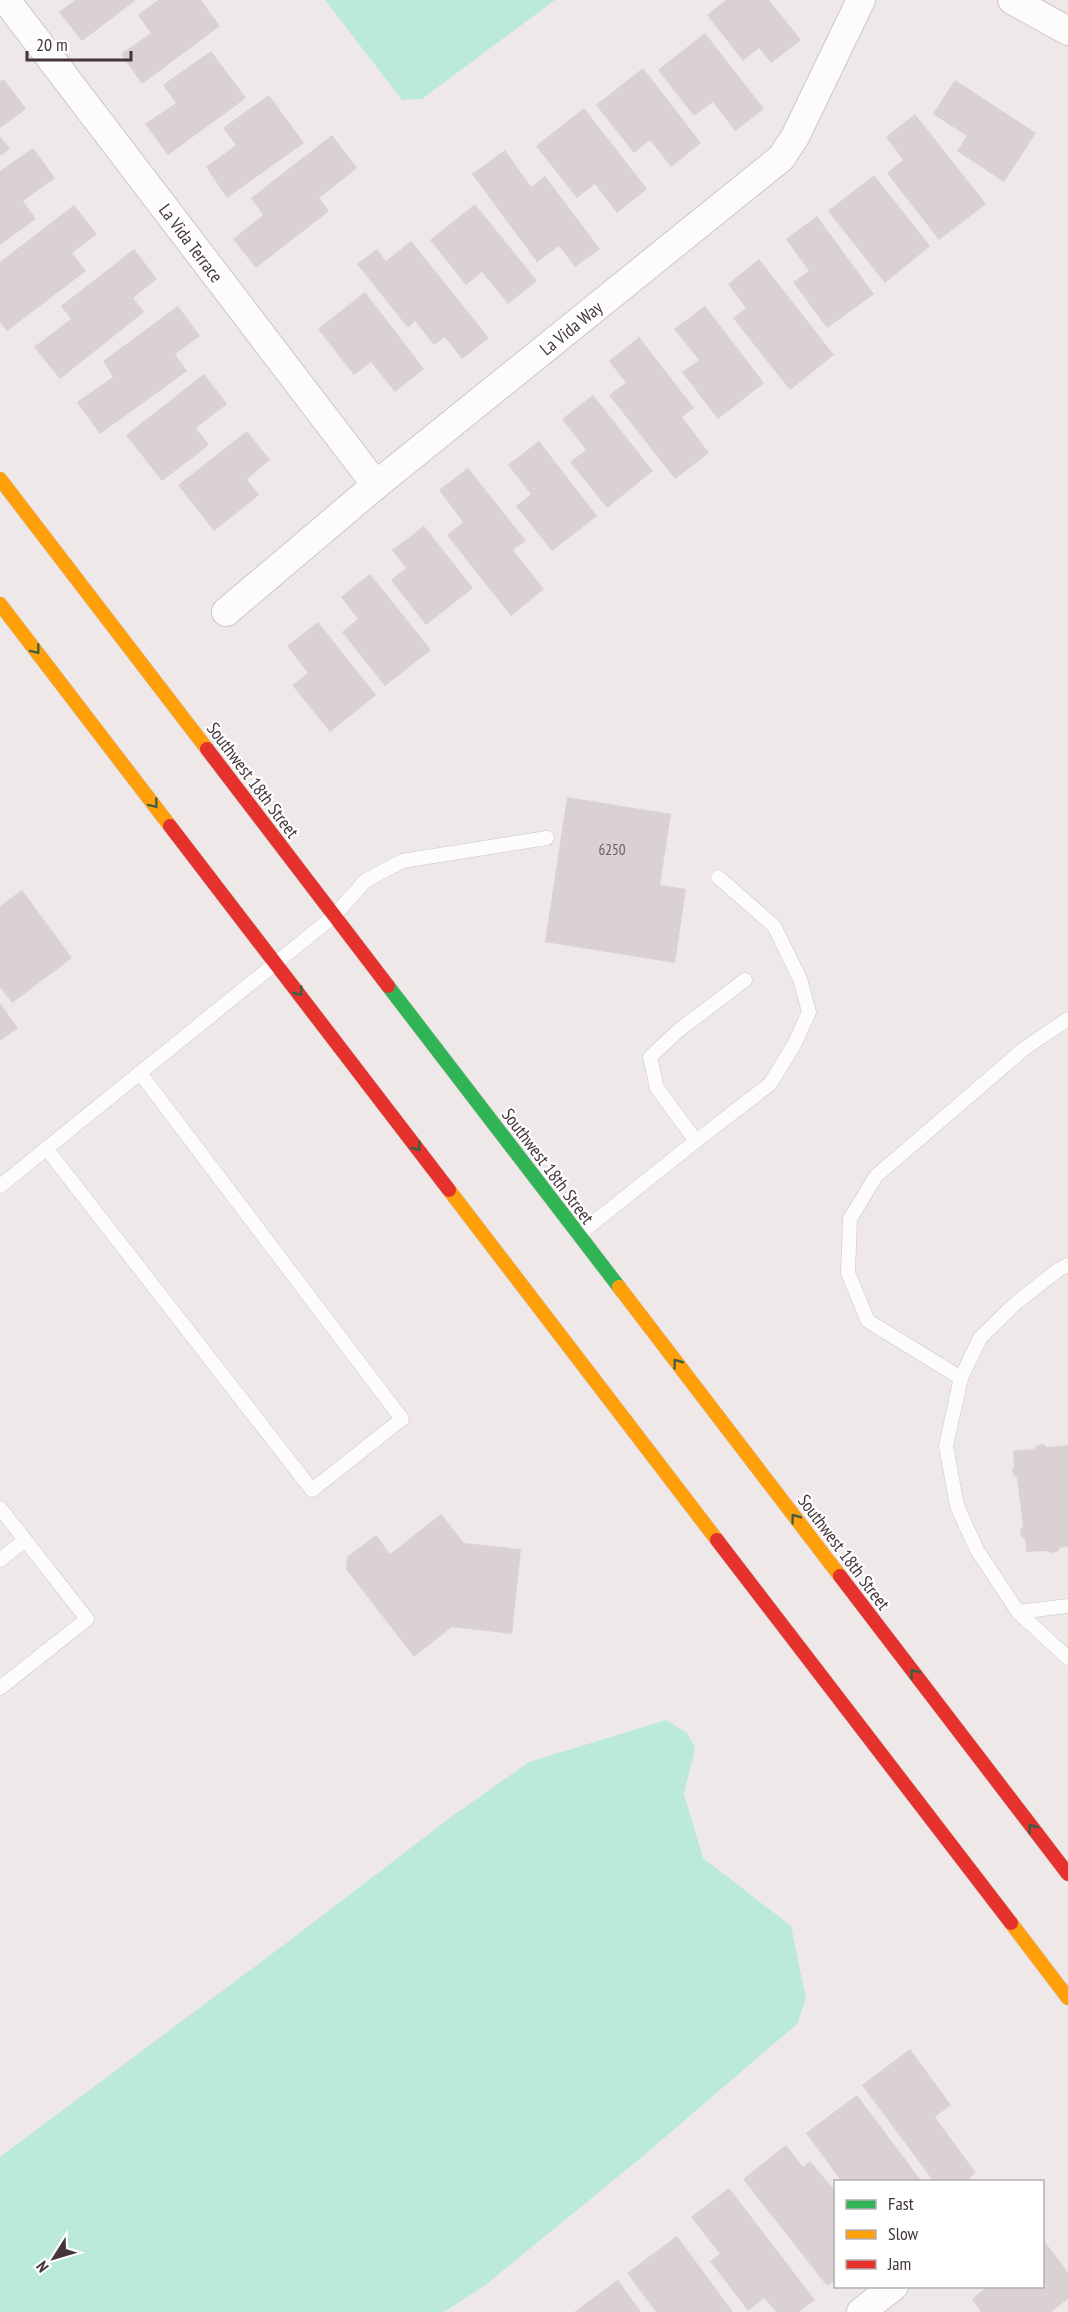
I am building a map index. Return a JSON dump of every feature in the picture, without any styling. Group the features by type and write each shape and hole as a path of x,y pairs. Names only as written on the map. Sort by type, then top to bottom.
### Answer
{"main road":[{"name":"Southwest 18th Street","path":"0,479 1068,1874"},
{"path":"0,603 1068,1998"}],"street":[{"name":"La Vida Terrace","path":"6,0 376,485"},
{"name":"La Vida Way","path":"226,612 376,485 781,158 795,137 861,0"},
{"path":"1012,0 1068,31"}],"lane":[{"path":"0,1186 334,916 365,881 402,861 546,838"},
{"path":"578,1235 770,1084 794,1045 809,1012 800,979 774,926 718,877"},
{"path":"696,1141 657,1088 650,1057 679,1030 744,980"},
{"path":"961,1378 868,1321 848,1273 850,1219 876,1176 1025,1048 1068,1019"},
{"path":"46,1148 312,1490 402,1419 140,1073"},
{"path":"1068,1264 1016,1303 980,1338 961,1378 946,1446 957,1506 977,1550 1018,1612 1068,1658"},
{"path":"0,1508 87,1619 0,1688"},
{"path":"0,1560 25,1540"},
{"path":"1018,1612 1068,1606"}],"shaded area":[{"path":"325,0 555,0 422,99 402,100"},
{"path":"666,1720 687,1733 695,1748 684,1794 703,1858 791,1926 806,1999 797,2024 642,2157 484,2286 444,2312 0,2312 0,2157 451,1817 529,1762"}],"building":[{"path":"75,0 136,0 82,41 59,12"},
{"path":"158,0 201,0 220,26 142,84 121,54 151,33 138,15"},
{"path":"726,0 769,0 801,40 771,63 759,48 743,61 707,15"},
{"path":"705,33 764,109 735,131 713,102 694,116 658,70"},
{"path":"211,51 246,98 168,155 145,124 176,103 163,85"},
{"path":"643,68 701,143 671,167 650,140 634,153 596,105"},
{"path":"4,79 26,109 0,128 0,81"},
{"path":"955,80 1036,133 1004,182 957,151 967,136 933,114"},
{"path":"269,95 304,143 227,198 206,167 236,145 223,128"},
{"path":"584,108 647,189 617,213 595,184 577,198 536,146"},
{"path":"915,114 986,204 939,240 887,173 903,160 886,137"},
{"path":"332,135 357,168 319,198 329,211 256,268 233,239 263,215 251,198"},
{"path":"0,136 10,149 0,156"},
{"path":"33,148 55,178 23,201 36,219 0,245 0,171"},
{"path":"505,150 531,187 545,176 600,249 575,267 559,246 537,262 472,174"},
{"path":"874,175 930,246 885,283 828,211"},
{"path":"475,204 537,281 508,304 482,272 466,285 430,240"},
{"path":"74,205 97,234 72,253 86,271 7,331 0,322 0,262"},
{"path":"817,216 874,294 827,328 793,282 809,271 786,239"},
{"path":"411,241 489,338 462,359 445,337 434,345 415,321 408,328 357,264 377,249 386,261"},
{"path":"134,249 157,279 133,298 144,312 60,379 34,347 71,319 61,306"},
{"path":"759,259 834,355 790,390 733,318 746,308 728,284"},
{"path":"365,292 424,369 395,392 371,362 354,375 318,329"},
{"path":"178,306 200,336 175,354 187,371 100,434 77,402 113,377 103,361"},
{"path":"705,306 764,383 718,419 682,372 699,360 674,329"},
{"path":"639,337 694,408 682,417 709,453 675,479 609,395 626,383 609,361"},
{"path":"204,374 227,404 196,428 209,445 162,481 126,435"},
{"path":"593,395 653,471 607,508 570,462 586,450 562,419"},
{"path":"247,431 270,460 247,479 259,495 214,531 178,485"},
{"path":"539,441 597,516 552,551 516,506 531,494 508,465"},
{"path":"468,468 526,541 513,550 544,589 511,616 447,535 463,522 439,490"},
{"path":"424,526 473,588 426,625 391,580 406,568 392,550"},
{"path":"370,574 431,650 385,686 342,632 358,619 341,597"},
{"path":"318,622 376,695 330,732 292,685 308,673 287,646"},
{"path":"567,797 671,814 660,885 686,889 675,963 545,942"},
{"path":"22,890 72,958 12,1003 0,987 0,906"},
{"path":"0,1003 18,1028 0,1041"},
{"path":"1043,1444 1047,1447 1068,1445 1068,1547 1060,1548 1053,1553 1026,1552 1025,1539 1021,1536 1020,1529 1023,1526 1017,1478 1013,1475 1012,1468 1014,1466 1013,1451 1034,1449"},
{"path":"441,1514 464,1543 521,1549 512,1634 452,1627 414,1657 346,1569 347,1557 376,1535 390,1554"},
{"path":"910,2049 951,2105 935,2117 976,2173 967,2180 933,2180 862,2085"},
{"path":"857,2095 920,2179 841,2180 806,2133"},
{"path":"786,2145 803,2167 810,2161 834,2190 834,2281 827,2286 743,2179"},
{"path":"729,2188 815,2300 799,2312 776,2312 764,2298 748,2311 710,2261 720,2254 691,2217"},
{"path":"677,2236 733,2312 656,2312 627,2273"},
{"path":"1044,2243 1068,2272 1068,2299 1051,2312 981,2312 972,2299 986,2288 1044,2288"},
{"path":"618,2280 641,2312 574,2312"}],"traffic: fast":[{"path":"388,986 619,1287"}],"traffic: slow":[{"path":"0,479 207,749"},
{"path":"0,604 170,826"},
{"path":"449,1190 717,1540"},
{"path":"619,1287 840,1576"},
{"path":"1011,1923 1068,1998"}],"traffic: jam":[{"path":"207,749 388,986"},
{"path":"170,826 449,1190"},
{"path":"717,1540 1011,1923"},
{"path":"840,1576 1068,1874"}]}
